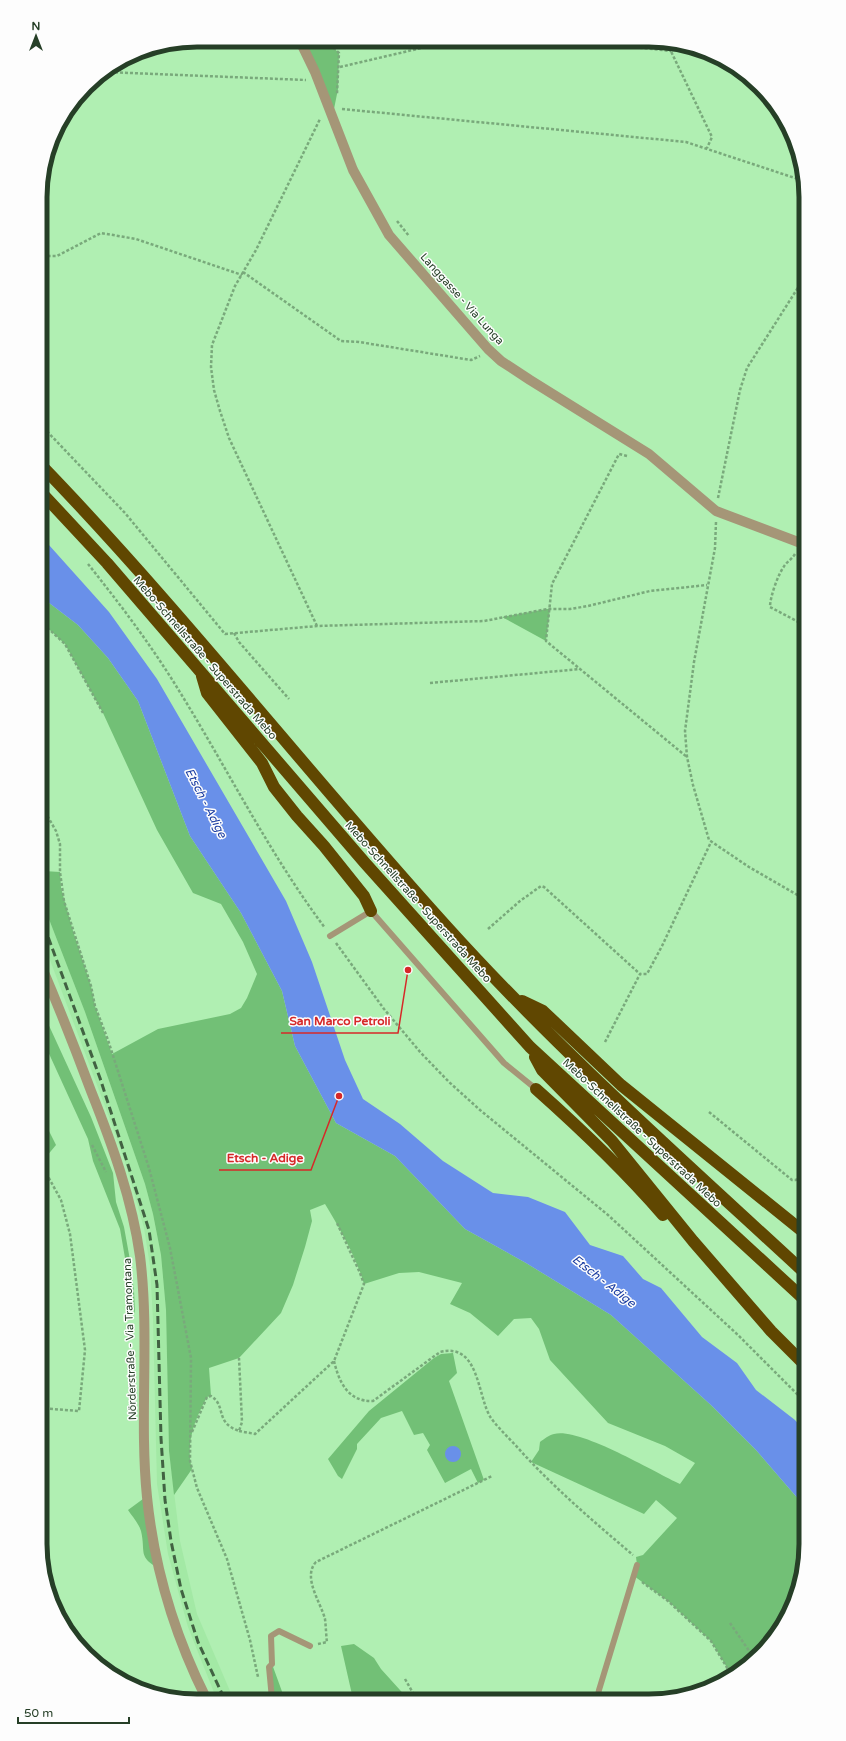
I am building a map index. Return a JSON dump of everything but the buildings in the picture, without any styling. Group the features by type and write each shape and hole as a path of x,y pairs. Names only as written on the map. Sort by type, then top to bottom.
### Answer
{"highway":[{"name":"Mebo-Schnellstraße - Superstrada Mebo","path":"47,471 119,548 448,928 514,997 614,1095 799,1267"},
{"name":"Mebo-Schnellstraße - Superstrada Mebo","path":"47,499 107,563 365,863 530,1047 799,1295"},
{"path":"201,672 206,693 262,763 274,787 296,816 324,846 364,896 371,911"},
{"path":"514,997 544,1011 621,1085 799,1228"},
{"path":"530,1047 542,1070 612,1141 694,1241 757,1314 799,1359"},
{"path":"536,1089 633,1180 740,1306 757,1314"}],"street":[{"name":"Langgasse - Via Lunga","path":"303,47 318,81 353,170 389,235 488,349 530,380 649,454 716,511 799,542"},
{"name":"Nörderstraße - Via Tramontana","path":"47,981 100,1114 128,1197 139,1255 142,1287 146,1476 151,1530 160,1569 182,1644 204,1694"}],"lane":[{"path":"330,936 371,911 504,1062 536,1089"},
{"path":"598,1694 637,1565"},
{"path":"271,1694 269,1675 269,1667 272,1664 271,1636 279,1631 310,1646"}],"path":[{"path":"317,626 229,438 214,390 211,367 212,344 224,310 256,250 323,113 334,109 340,67 339,53 332,47"},
{"path":"340,67 426,47"},
{"path":"633,47 671,51 712,137 707,148"},
{"path":"113,72 318,81"},
{"path":"343,116 340,109 686,142 798,179"},
{"path":"392,216 410,238"},
{"path":"47,254 49,256 57,256 101,233 136,239 242,275"},
{"path":"243,272 340,341 359,342 471,360 478,358 488,349"},
{"path":"799,286 747,368 740,390 720,495 716,503 715,548 707,585 686,731 687,757 706,833 711,842 749,867 799,896"},
{"path":"47,431 126,513 225,634 317,626 484,621 550,608 588,606 650,591 707,585"},
{"path":"637,447 629,456 619,454 552,584 546,641 687,757"},
{"path":"799,550 785,565 770,599 770,607 799,622"},
{"path":"86,561 174,682 303,899 384,1009 421,1053 449,1082 485,1114 608,1215 743,1340 799,1396"},
{"path":"47,627 65,644 103,713"},
{"path":"234,633 239,642 289,699"},
{"path":"430,682 580,669"},
{"path":"47,815 56,831 60,844 61,888 68,916 95,1006 108,1040 149,1168 170,1248 191,1358 190,1462 195,1482 227,1559 250,1640 260,1684"},
{"path":"488,929 520,901 541,886 544,887 640,974 647,974 662,946 711,842"},
{"path":"605,1042 640,974"},
{"path":"709,1112 792,1180 796,1180 799,1176"},
{"path":"47,1175 61,1200 70,1234 85,1350 79,1411 47,1409"},
{"path":"190,1434 207,1397 211,1396 215,1398 224,1421 229,1427 255,1434 334,1361 364,1284 337,1223"},
{"path":"334,1361 337,1374 344,1386 352,1396 361,1402 373,1401 431,1357 440,1352 451,1351 465,1357 473,1366 491,1418 531,1462 572,1502 636,1558"},
{"path":"239,1358 242,1422 240,1431"},
{"path":"310,1646 327,1642 325,1619 314,1590 311,1576 312,1566 316,1562 492,1476"},
{"path":"634,1576 668,1601 711,1641 729,1671"},
{"path":"730,1623 751,1654"},
{"path":"405,1679 414,1694"}],"shaded area":[{"path":"303,47 332,47 339,53 338,89 334,109"},
{"path":"47,601 78,625 108,658 138,701 190,836 241,913 282,991 295,1046 336,1123 395,1156 465,1229 526,1263 611,1315 712,1406 756,1450 799,1500 798,1563 794,1583 788,1601 779,1619 762,1643 748,1657 732,1669 729,1671 711,1641 668,1601 634,1576 637,1565 636,1557 643,1555 677,1518 656,1500 644,1514 531,1462 539,1450 540,1442 554,1434 566,1434 581,1437 617,1452 680,1484 695,1463 665,1446 608,1423 550,1360 539,1329 531,1318 514,1319 498,1336 470,1313 450,1304 462,1283 419,1272 399,1273 364,1284 352,1253 325,1204 310,1210 312,1221 305,1247 293,1285 281,1313 239,1358 209,1368 211,1396 207,1397 192,1432 190,1459 192,1469 174,1495 169,1451 166,1310 161,1255 153,1214 145,1184 85,1012 47,914 47,871 60,872 61,888 73,931 91,986 95,1006 112,1054 158,1029 230,1014 241,1008 257,974 243,942 221,904 193,893 157,830 103,713 65,644 47,627"},
{"path":"547,609 550,609 546,641 502,617"},
{"path":"47,914 85,1012 145,1184 153,1214 161,1255 166,1310 169,1451 180,1541 197,1614 231,1694 215,1694 188,1627 168,1554 157,1484 153,1320 150,1266 144,1228 126,1165 47,952"},
{"path":"47,1021 91,1117 113,1173 116,1202 124,1227 130,1260 135,1314 127,1288 125,1258 120,1229 93,1161 88,1139 47,1049"},
{"path":"47,1128 48,1129 56,1145 47,1156"},
{"path":"453,1353 457,1373 449,1381 484,1480 478,1483 471,1469 445,1483 427,1450 430,1445 423,1433 414,1435 402,1411 381,1418 357,1444 357,1449 342,1479 338,1476 328,1459 369,1411 434,1358 441,1354"},
{"path":"147,1496 160,1569 148,1561 145,1557 140,1528 128,1510"},
{"path":"354,1644 374,1658 381,1669 404,1694 352,1694 341,1646"},
{"path":"272,1664 283,1694 272,1694"}],"water":[{"path":"47,543 109,612 157,679 286,901 312,962 345,1060 363,1099 400,1124 443,1161 493,1193 528,1197 565,1212 590,1245 623,1256 643,1279 661,1288 702,1337 737,1363 756,1390 799,1425 799,1500 756,1450 712,1406 611,1315 526,1263 465,1229 395,1156 336,1123 295,1046 282,991 241,913 190,836 138,701 108,658 78,625 47,601"},
{"path":"450,1446 456,1446 461,1451 459,1460 456,1462 450,1462 445,1457 445,1451"}],"railway":[{"path":"47,934 100,1078 149,1230 157,1285 161,1438 165,1500 171,1541 181,1589 198,1642 222,1694"}],"place":[{"name":"San Marco Petroli","path":"408,970"},
{"name":"Etsch - Adige","path":"339,1096"}]}
